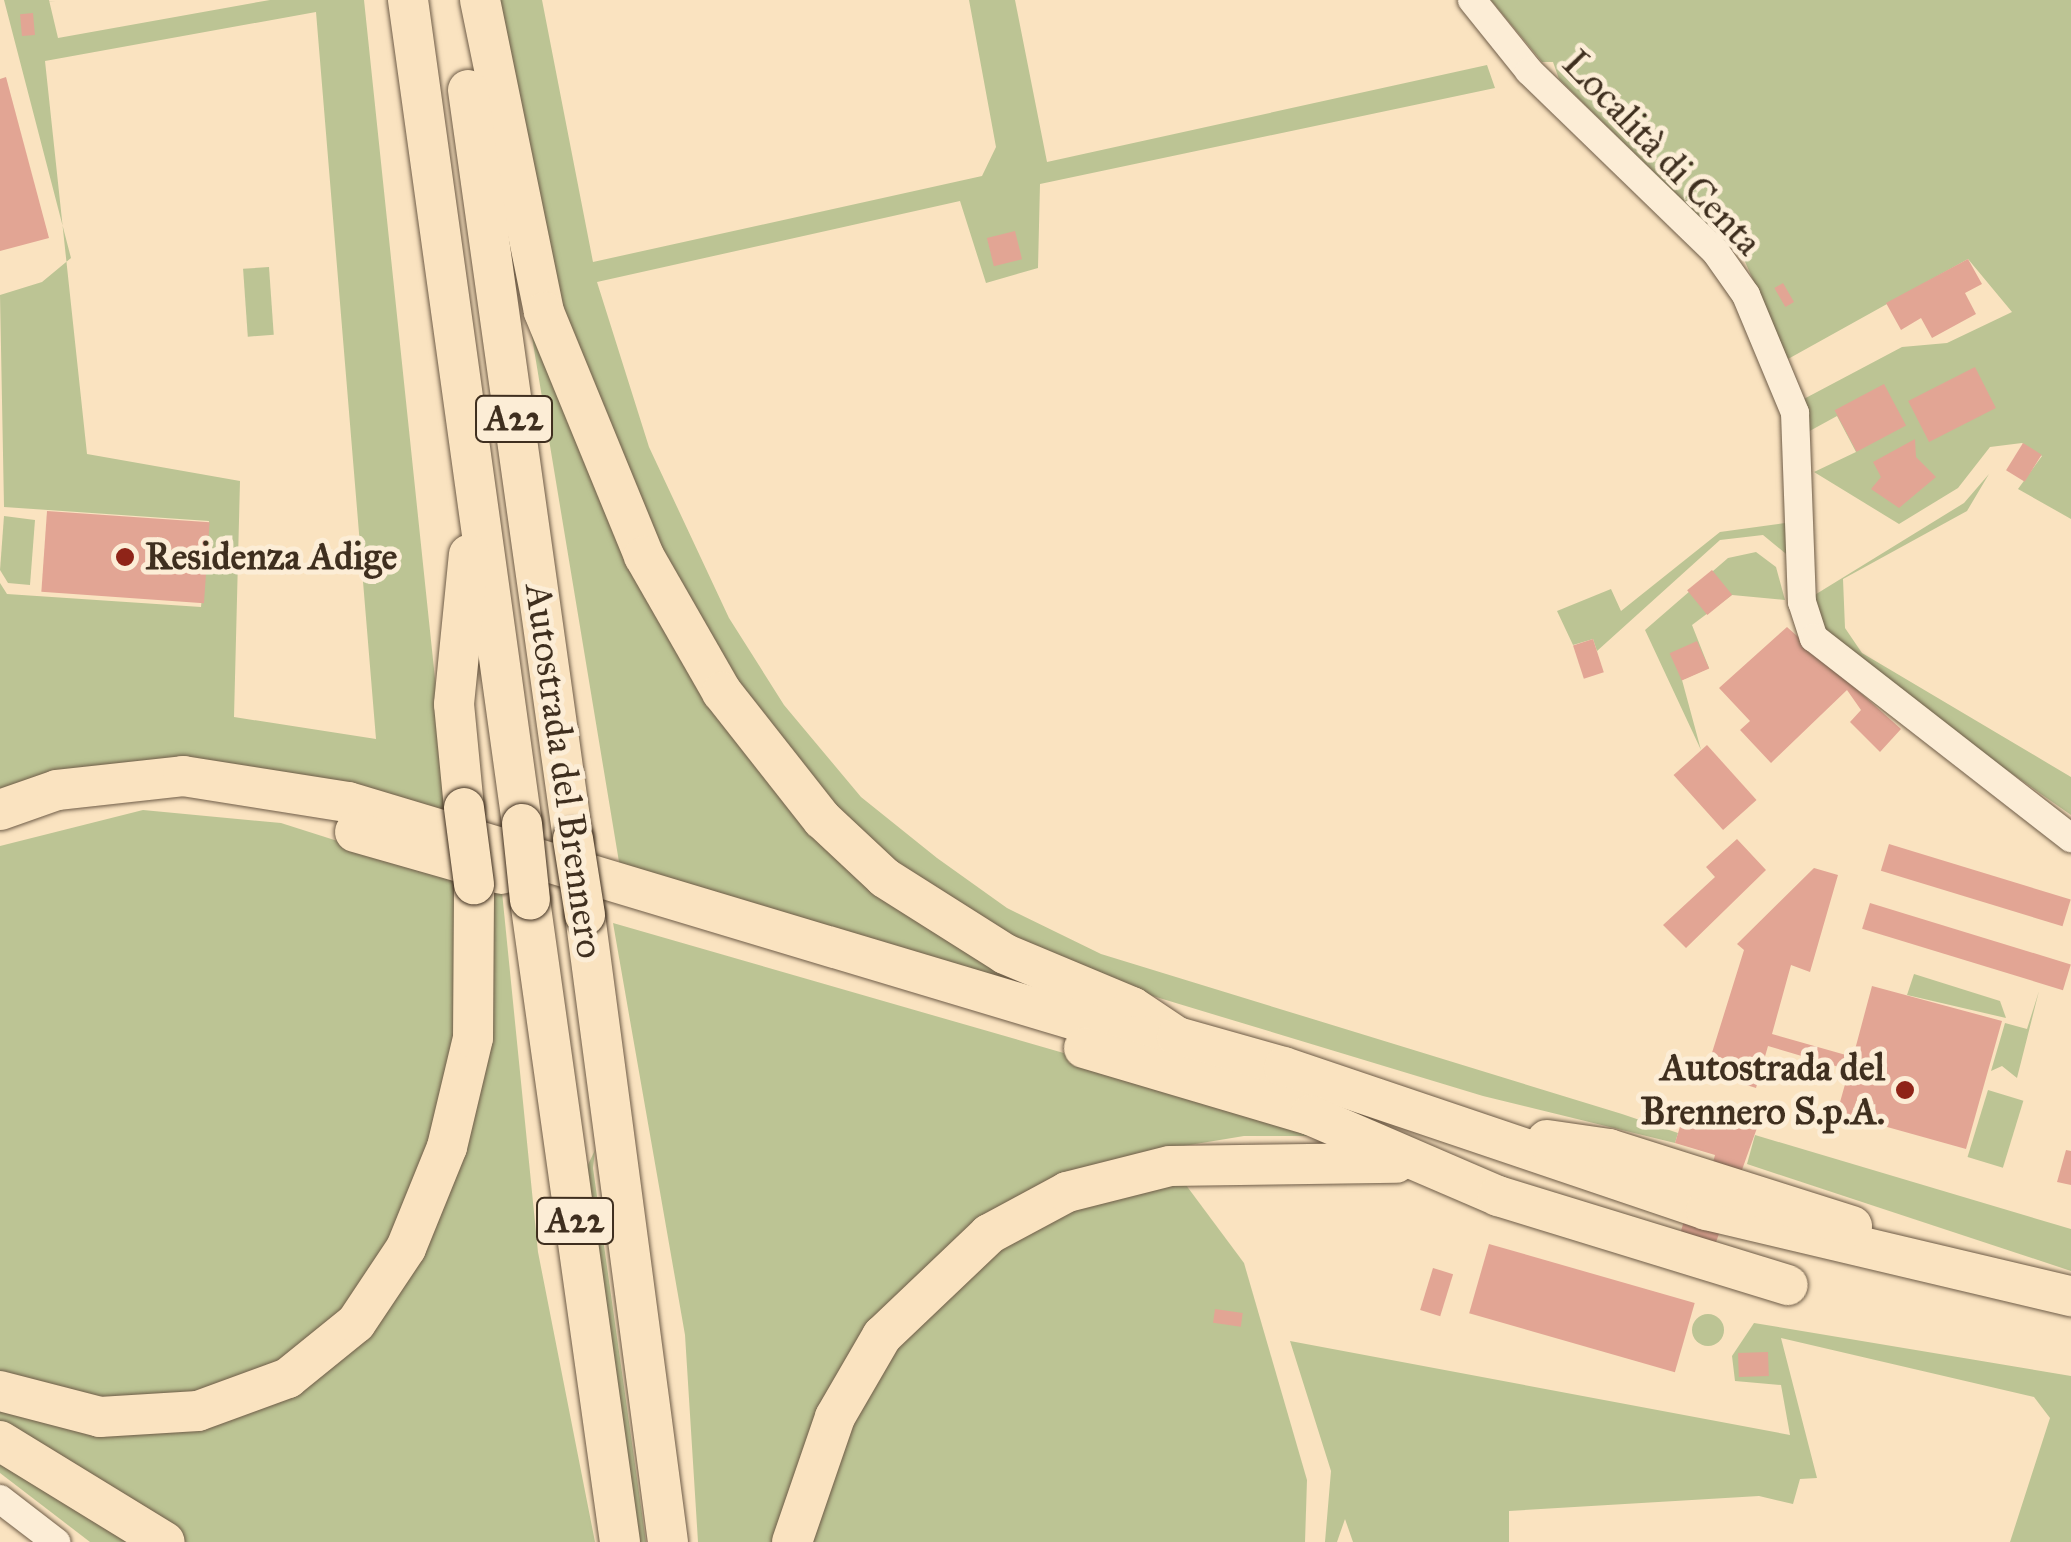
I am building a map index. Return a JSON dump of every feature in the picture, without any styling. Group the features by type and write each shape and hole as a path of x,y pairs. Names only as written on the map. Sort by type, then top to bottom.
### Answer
{"highway":[{"name":"Autostrada del Brennero","path":"408,0 620,1542"},
{"name":"Autostrada del Brennero","path":"455,0 586,915 668,1542"},
{"path":"480,0 544,312 644,556 722,692 822,819 885,878 1004,954 1132,1007 1176,1036 1468,1129 1609,1149 1940,1260 2071,1296"},
{"path":"0,1391 100,1417 198,1411 288,1378 356,1323 406,1248 447,1147 472,1038 474,884 454,704 476,491"},
{"path":"0,810 129,777 260,784 452,830 1128,1036 1176,1036"},
{"path":"0,837 128,802 287,814 1310,1115 1412,1164 1788,1285"},
{"path":"1468,1129 1534,1182 1816,1267 1940,1260"},
{"path":"792,1542 835,1417 882,1336 988,1234 1068,1192 1170,1166 1238,1158 1412,1164"},
{"path":"0,1441 165,1542"}],"street":[{"name":"Località di Centa","path":"1472,0 1529,71 1715,251 1746,295 1795,414 1802,602 1814,638 1875,694 2071,838"},
{"path":"0,1499 56,1542"}],"green space":[{"path":"4,0 49,0 58,38 270,0 364,0 450,822 276,779 0,799 0,583 7,594 201,607 209,521 4,507 0,295 42,282 66,262 87,454 240,481 234,717 376,739 316,12 45,61 63,226"},
{"path":"487,0 542,0 593,262 982,176 996,147 969,0 1015,0 1047,162 1487,65 1495,88 1040,184 1038,268 986,283 960,201 597,282 649,447 729,618 784,705 861,797 937,858 1007,908 1101,954 1622,1114 1678,1133 1675,1143 1483,1096 1057,967 834,823 669,595 552,307"},
{"path":"1491,0 2071,0 2071,519 2018,489 2042,456 2022,443 1990,447 1958,488 1899,524 1814,472 1856,452 1837,416 1806,433 1800,401 1902,347 1947,343 2012,312 1968,259 1788,359 1735,239 1715,232 1559,79 1553,62 1542,62"},
{"path":"269,267 274,335 248,337 243,269"},
{"path":"530,325 778,786 1116,1014 620,868"},
{"path":"1989,474 1967,511 1843,579 1845,628 1862,653 2071,777 2071,815 1831,647 1813,596 1964,503"},
{"path":"4,516 35,520 30,585 8,583 0,570"},
{"path":"1792,522 1791,558 1763,535 1720,540 1597,651 1593,639 1573,645 1557,611 1611,589 1621,611 1720,532"},
{"path":"1756,552 1776,567 1785,600 1732,595 1692,625 1709,668 1682,680 1701,750 1645,630 1728,558"},
{"path":"143,810 281,823 457,879 459,1013 432,1152 367,1288 260,1380 118,1408 0,1378 0,846"},
{"path":"484,886 502,892 538,1252 595,1542 186,1542 0,1428 0,1401 185,1424 402,1288"},
{"path":"613,923 1074,1056 1317,1136 1244,1136 1135,1154 946,1252 779,1542 698,1542 685,1335"},
{"path":"1914,974 2000,1001 2006,1018 1907,995"},
{"path":"2039,991 2017,1078 2002,1066 1991,1071 2005,1023 2027,1029"},
{"path":"1988,1090 2023,1101 2003,1168 1968,1157"},
{"path":"1755,1135 2071,1229 2071,1271 1747,1164"},
{"path":"595,1150 593,1168 646,1542 634,1542 585,1171"},
{"path":"1183,1181 1244,1263 1307,1480 1305,1542 799,1542 855,1402 947,1285 1061,1210"},
{"path":"1708,1314 1719,1319 1724,1330 1719,1341 1708,1346 1697,1341 1692,1330 1697,1319"},
{"path":"1754,1323 2071,1376 2071,1542 2010,1542 2050,1418 2034,1397 1781,1338 1817,1478 1800,1479 1793,1504 1759,1496 1509,1511 1509,1542 1353,1542 1345,1519 1337,1542 1325,1542 1331,1471 1290,1341 1790,1435 1781,1385 1735,1381 1732,1356"},
{"path":"0,1457 138,1542 90,1542 0,1473"}],"building":[{"path":"33,13 35,35 22,36 20,14"},
{"path":"6,77 49,238 0,251 0,79"},
{"path":"1015,231 1022,259 994,266 987,238"},
{"path":"1968,259 1982,284 1965,293 1976,314 1932,338 1921,318 1901,330 1886,303"},
{"path":"1783,283 1794,302 1785,307 1774,288"},
{"path":"1975,367 1996,408 1929,442 1908,401"},
{"path":"1884,384 1906,425 1857,452 1835,410"},
{"path":"1915,439 1916,457 1936,477 1899,508 1871,489 1881,477 1873,462"},
{"path":"2023,443 2042,455 2025,482 2006,470"},
{"name":"Residenza Adige","path":"47,511 210,522 204,603 41,592"},
{"path":"1712,570 1732,595 1707,615 1687,590"},
{"path":"1787,627 1901,729 1880,752 1850,722 1861,710 1847,690 1771,763 1740,730 1750,721 1719,688"},
{"path":"1593,639 1604,672 1584,679 1573,645"},
{"path":"1697,641 1709,668 1682,681 1670,653"},
{"path":"1707,745 1757,800 1723,830 1674,775"},
{"path":"1737,839 1766,870 1686,948 1663,925 1715,877 1706,867"},
{"path":"1889,844 2071,900 2063,926 1881,871"},
{"path":"1814,868 1838,875 1810,972 1791,965 1772,1034 1853,1057 1872,986 2002,1021 1966,1149 1837,1113 1849,1070 1768,1046 1756,1088 1706,1072 1744,950 1737,944"},
{"path":"1870,903 2071,964 2063,990 1862,929"},
{"path":"1686,1107 1757,1128 1706,1270 1672,1260 1700,1169 1710,1173 1715,1155 1675,1143"},
{"path":"2066,1150 2071,1151 2071,1185 2057,1182"},
{"path":"1489,1244 1695,1303 1675,1372 1469,1313"},
{"path":"1433,1268 1453,1274 1440,1316 1420,1310"},
{"path":"1215,1309 1243,1313 1241,1327 1213,1323"},
{"path":"1768,1352 1769,1376 1739,1377 1738,1353"}],"place":[{"name":"Residenza Adige","path":"125,557"},
{"name":"Autostrada del Brennero S.p.A.","path":"1905,1090"}]}
